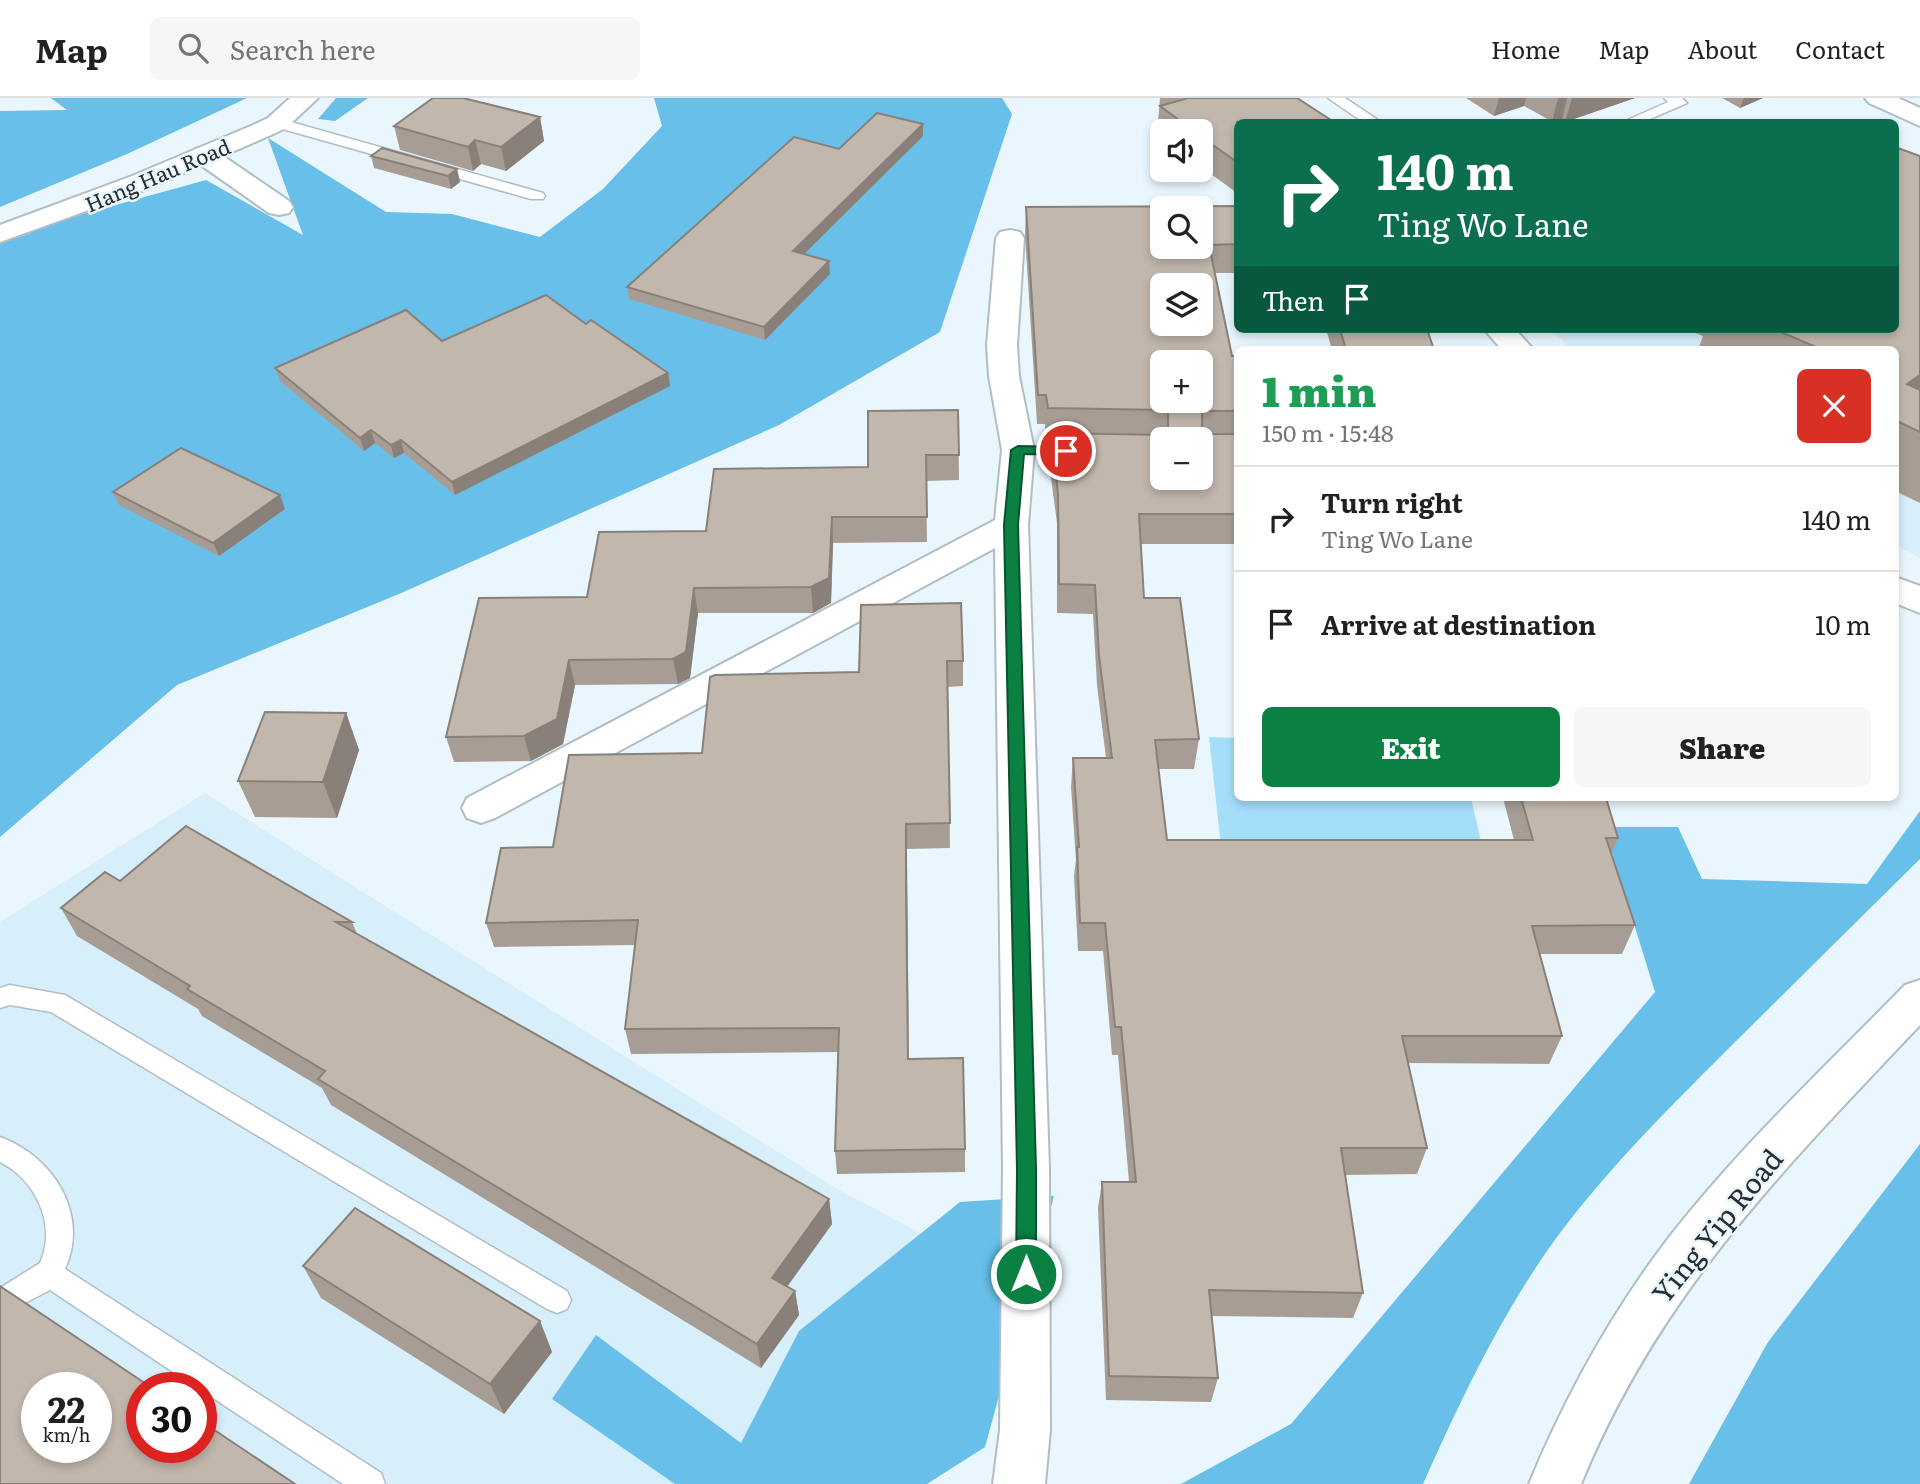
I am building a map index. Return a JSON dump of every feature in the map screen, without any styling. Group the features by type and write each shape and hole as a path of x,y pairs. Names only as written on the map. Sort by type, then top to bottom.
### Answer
{"street":[{"name":"Hang Hau Road","path":"0,234 132,186 277,123 305,98"},
{"path":"1878,98 1920,118"},
{"path":"204,155 279,207"},
{"path":"1010,238 1002,345 1004,376 1031,450 1011,525 1026,1169 1025,1430 1018,1484"},
{"path":"1503,333 1515,346"},
{"path":"481,808 1011,525"},
{"path":"1899,589 1920,601"},
{"name":"Ying Yip Road","path":"1555,1484 1606,1377 1654,1298 1706,1227 1920,997"}],"lane":[{"path":"1335,98 1368,119"},
{"path":"1639,119 1680,103 1671,98"},
{"path":"277,123 537,196"},
{"path":"0,998 10,995 56,1002 557,1300"},
{"path":"0,1149 37,1172 55,1205 61,1246 49,1274 0,1303"},
{"path":"49,1274 370,1484"}],"shaded area":[{"path":"51,98 247,98 127,154 0,207 0,111 67,110"},
{"path":"336,98 368,98 335,121 318,119"},
{"path":"654,98 1002,98 1012,114 940,332 779,425 399,594 177,685 0,837 0,244 65,219 206,180 303,235 268,138 386,212 452,214 540,237 603,189 662,126"},
{"path":"1920,196 1920,558 1899,547 1899,346 1568,346 1555,333 1899,333 1899,308"},
{"path":"1209,737 1234,738 1234,801 1472,801 1483,850 1221,846"},
{"path":"205,793 834,1187 937,1242 892,1484 0,1484 0,922"},
{"path":"1920,811 1920,859 1667,1111 1622,1158 1560,1233 1502,1323 1468,1387 1423,1484 1181,1484 1291,1424 1655,992 1604,827 1678,827 1702,879 1867,884"},
{"path":"1920,1144 1920,1484 1689,1484 1768,1342"},
{"path":"1054,1196 985,1447 927,1484 675,1484 552,1399 596,1335 741,1443 799,1331 960,1202"}],"building":[{"path":"433,98 463,98 540,117 501,147 475,140 468,147 394,126"},
{"path":"1184,98 1297,98 1329,119 1234,119 1234,160 1213,145 1213,119 1178,119 1160,106"},
{"path":"877,113 923,124 793,251 829,261 764,327 627,287 794,137 839,149"},
{"path":"382,148 457,169 448,176 371,156"},
{"path":"1899,148 1920,156 1920,375 1907,384 1920,390 1920,432 1899,422 1899,346 1814,346 1783,333 1899,333"},
{"path":"1150,206 1150,259 1212,259 1234,356 1234,411 1213,411 1213,350 1150,350 1150,410 1048,408 1046,395 1038,395 1026,207"},
{"path":"1213,206 1234,206 1234,244 1213,245"},
{"path":"546,295 586,324 591,320 668,373 452,482 401,440 391,445 371,430 360,438 275,368 406,310 442,341"},
{"path":"1341,333 1428,333 1433,346 1345,346"},
{"path":"958,410 959,455 926,455 927,517 832,517 829,578 811,587 694,588 686,652 673,659 569,660 557,719 524,736 446,737 479,598 587,597 599,532 706,531 714,469 868,467 868,411"},
{"path":"1168,413 1202,413 1202,427 1168,427"},
{"path":"1051,433 1150,435 1150,490 1213,490 1213,434 1234,434 1234,514 1139,514 1144,598 1180,598 1199,739 1155,740 1167,840 1533,840 1522,801 1607,801 1618,838 1606,838 1635,925 1532,926 1562,1036 1402,1036 1427,1148 1341,1148 1363,1293 1209,1290 1218,1378 1109,1376 1102,1182 1136,1182 1121,1027 1115,1027 1105,923 1080,923 1079,847 1073,758 1112,758 1099,656 1095,585 1059,584 1058,494"},
{"path":"181,448 280,495 213,543 113,492"},
{"path":"961,603 963,661 947,661 950,823 906,824 906,881 908,1059 963,1058 965,1149 835,1151 839,1028 625,1029 638,920 486,923 501,848 553,847 569,755 702,753 710,677 859,672 861,605"},
{"path":"265,712 346,713 323,782 238,781"},
{"path":"186,826 352,922 336,922 829,1199 772,1278 795,1291 757,1344 318,1079 325,1071 187,989 190,986 61,908 105,872 120,881"},
{"path":"355,1208 540,1321 490,1384 303,1266"},
{"path":"0,1286 128,1372 126,1372 126,1463 217,1463 217,1432 295,1484 0,1484"}],"route":[{"path":"1026,1274 1026,1169 1011,525 1018,450 1066,451"}]}
